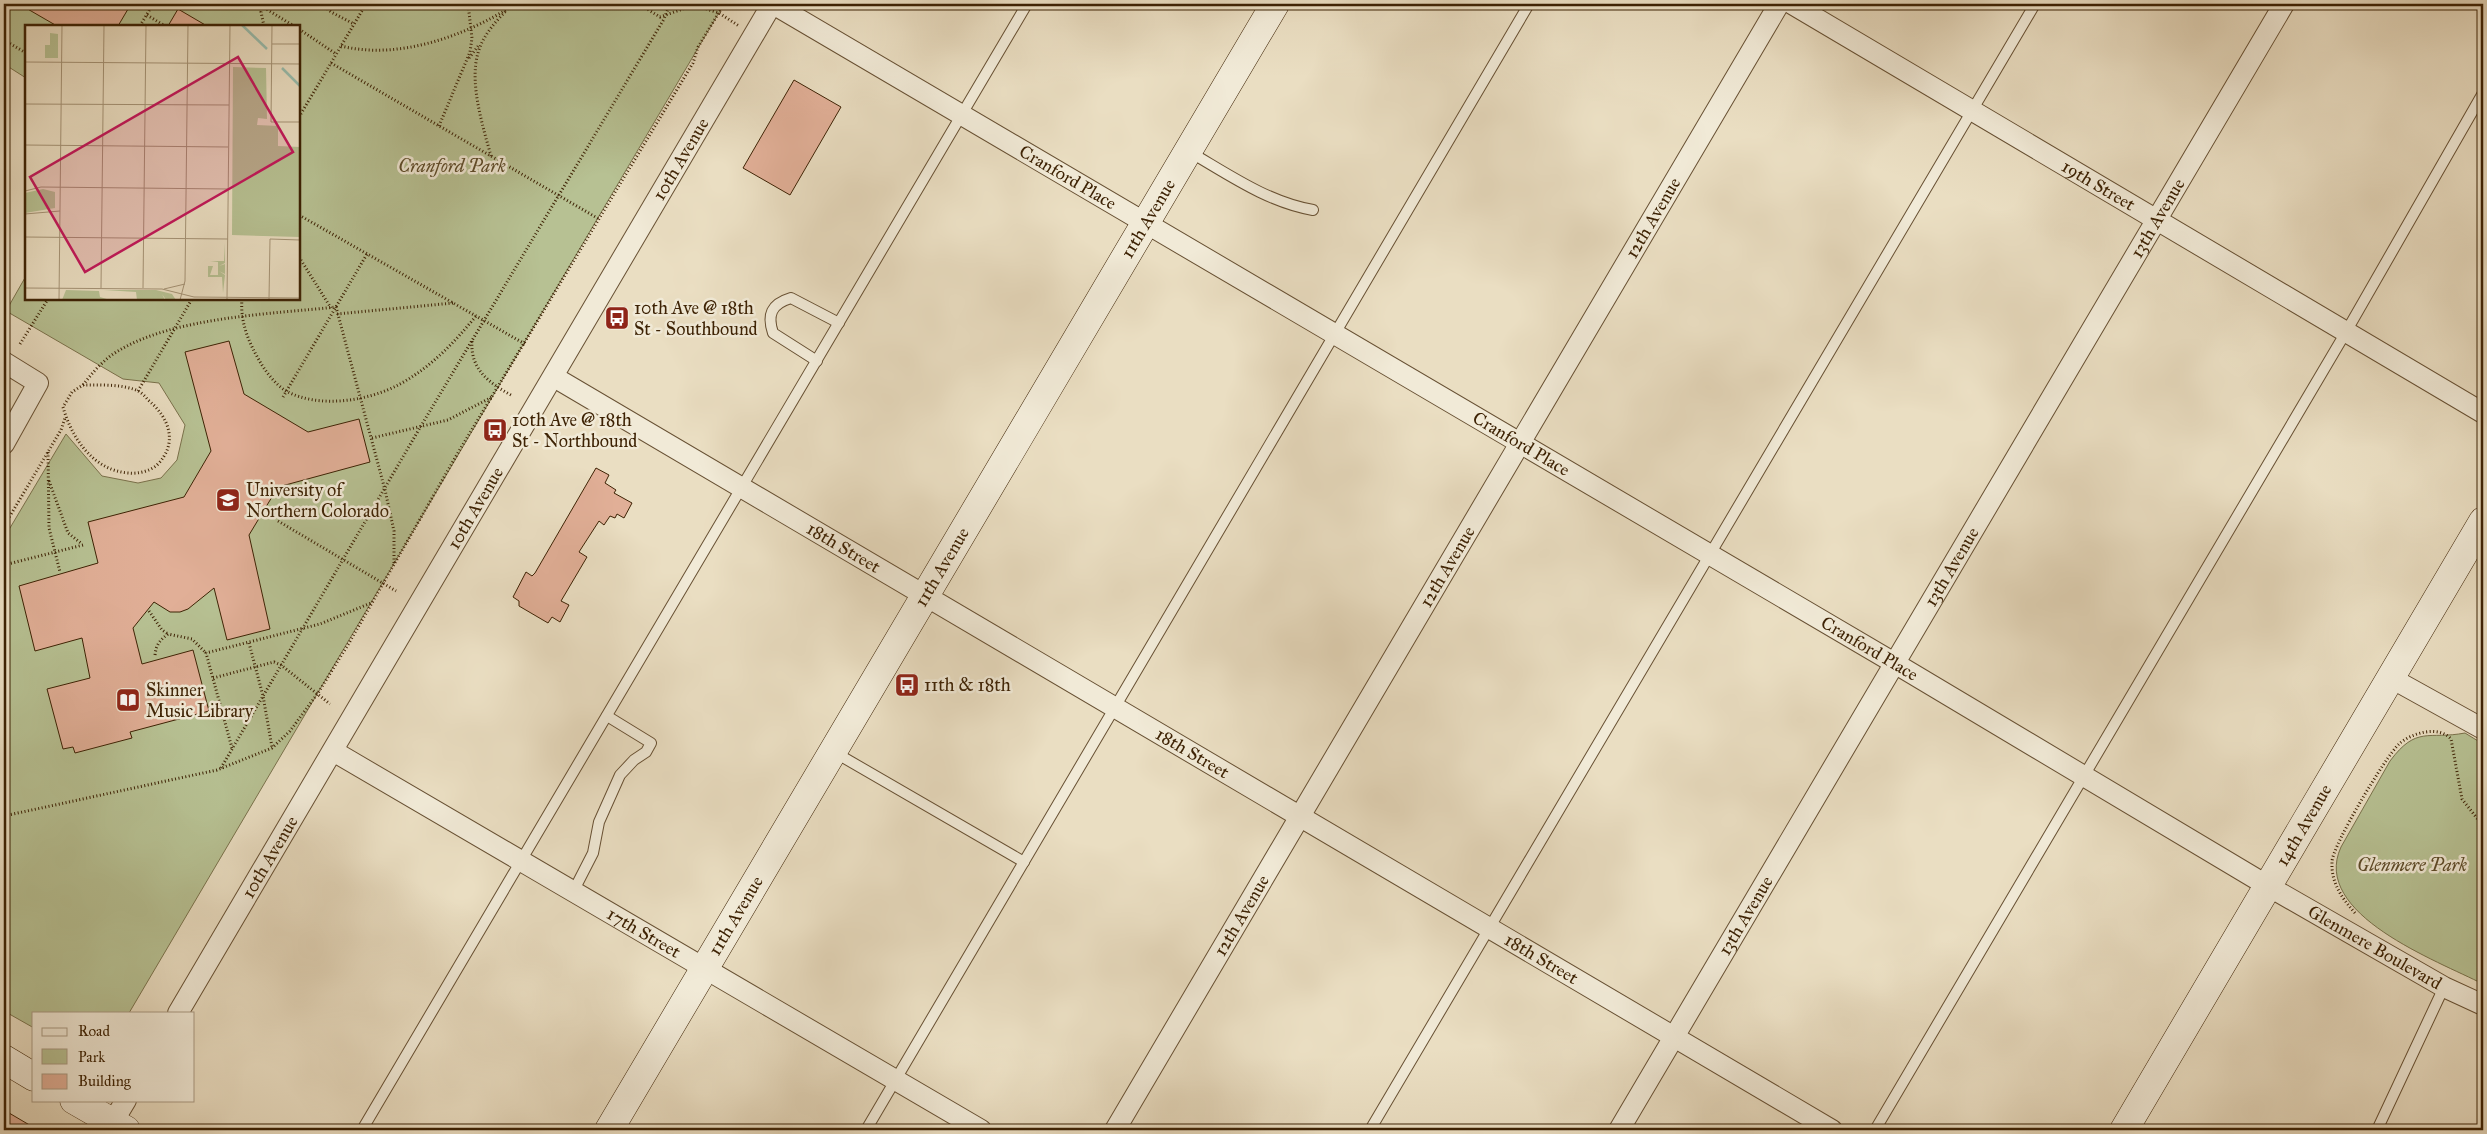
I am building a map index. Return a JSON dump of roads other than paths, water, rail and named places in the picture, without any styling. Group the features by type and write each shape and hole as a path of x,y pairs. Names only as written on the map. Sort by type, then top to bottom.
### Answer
{"main road":[{"name":"11th Avenue","path":"609,1130 1275,4"},
{"name":"14th Avenue","path":"2124,1130 2483,521"},
{"path":"4,1059 32,1075"},
{"path":"78,1102 118,1121"}],"street":[{"name":"Cranford Place","path":"773,4 1896,664 2268,886"},
{"name":"10th Avenue","path":"179,1012 773,4"},
{"name":"12th Avenue","path":"1115,1130 1779,4"},
{"name":"19th Street","path":"1792,4 2483,413"},
{"name":"13th Avenue","path":"1619,1130 1896,664 2284,4"},
{"path":"4,362 38,383 4,444"},
{"name":"18th Street","path":"554,377 1832,1130"},
{"path":"2391,678 2483,729"},
{"name":"17th Street","path":"333,751 981,1130"},
{"name":"Glenmere Boulevard","path":"2268,886 2444,987 2483,1005"}],"lane":[{"path":"362,1130 1027,4"},
{"path":"866,1130 1336,335 1529,4"},
{"path":"1370,1130 2035,4"},
{"path":"1875,1130 2346,332 2483,93"},
{"path":"1188,151 1272,199 1289,206 1313,210"},
{"path":"817,361 773,333 769,321 773,309 782,301 791,298 839,323"},
{"path":"573,892 593,853 599,822 620,775 634,760 646,752 651,743 608,716"},
{"path":"834,752 1024,862"},
{"path":"2376,1130 2444,987"}],"place":[{"name":"10th Ave @ 18th St - Southbound","path":"617,318"},
{"name":"10th Ave @ 18th St - Northbound","path":"495,430"},
{"name":"University of Northern Colorado","path":"228,500"},
{"name":"11th & 18th","path":"907,685"},
{"name":"Skinner Music Library","path":"128,700"}],"park label":[{"name":"Cranford Park","path":"452,166"},
{"name":"Glenmere Park","path":"2412,865"}]}
